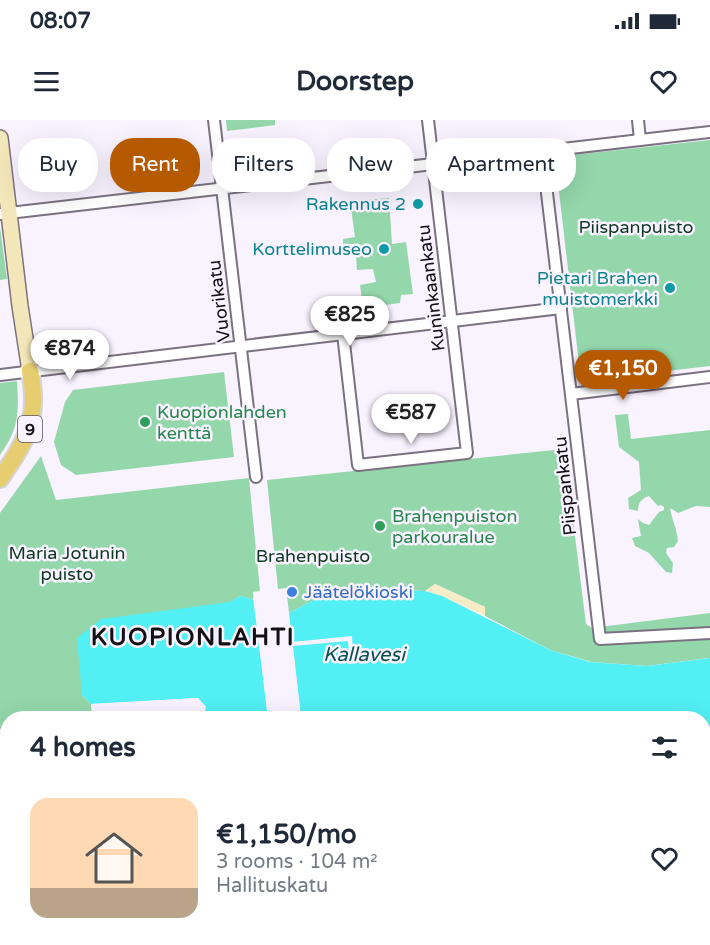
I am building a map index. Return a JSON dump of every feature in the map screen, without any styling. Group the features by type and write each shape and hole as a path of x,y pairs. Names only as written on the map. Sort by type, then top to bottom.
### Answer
{"main road":[{"name":"9","path":"0,138 5,213 33,401 30,430 0,479"}],"street":[{"name":"Vuorikatu","path":"214,120 216,138"},
{"name":"Kuninkaankatu","path":"428,120 430,138"},
{"path":"638,120 640,140"},
{"path":"576,147 710,132"},
{"path":"315,177 426,165"},
{"path":"5,213 212,189"},
{"name":"Vuorikatu","path":"222,192 256,477"},
{"name":"Kuninkaankatu","path":"343,334 358,465 467,453 436,192"},
{"name":"Piispankatu","path":"547,192 600,639 710,633"},
{"path":"0,375 561,308"},
{"path":"572,394 710,377"}],"green space":[{"path":"226,120 275,120 275,125 227,131"},
{"name":"Piispanpuisto","path":"710,140 710,366 581,381 559,192 576,192 576,155"},
{"path":"389,198 392,244 406,242 413,294 401,295 400,303 363,308 360,285 376,282 373,269 357,270 355,244 343,244 343,239 355,237 350,201"},
{"path":"0,227 7,279 0,280"},
{"name":"Kuopionlahden kenttä","path":"224,372 234,457 76,475 61,465 54,442 65,402 73,390"},
{"path":"17,381 16,420 11,437 0,455 0,383"},
{"path":"628,414 631,439 710,430 710,507 696,506 678,513 670,508 678,541 674,547 667,548 666,553 673,563 672,573 666,572 649,553 635,546 632,538 641,536 638,519 649,525 659,512 664,510 664,507 658,506 649,496 641,502 638,511 629,509 628,498 641,490 639,462 619,447 615,415"},
{"name":"Brahenpuisto","path":"564,449 586,624 592,628 710,613 710,669 708,658 647,666 592,662 550,650 485,616 485,607 435,584 425,591 375,589 331,591 289,613 286,588 278,589 267,480"},
{"name":"Maria Jotunin puisto","path":"41,456 56,500 249,478 260,591 253,592 254,600 240,596 82,695 91,704 92,711 0,711 0,513"}],"sand":[{"path":"435,584 485,607 485,616 442,596 425,591"}],"water":[{"name":"Kallavesi","path":"375,589 425,591 442,596 550,650 590,662 647,666 710,658 710,711 300,711 289,613 331,591"},
{"path":"240,596 254,600 267,711 205,711 206,707 198,698 91,704 82,695 77,638 101,619 230,602"}],"pier":[{"path":"253,597 257,600 270,711 267,711"},
{"path":"288,610 292,642 352,636 353,653 356,653 357,663 348,664 348,641 293,646 300,711 297,711 286,614"},
{"path":"198,698 206,707 205,711 201,711 197,701 91,707 91,704"}],"place":[{"name":"Rakennus 2","path":"418,204"},
{"name":"Korttelimuseo","path":"384,249"},
{"name":"Pietari Brahen muistomerkki","path":"670,288"},
{"name":"Kuopionlahden kenttä","path":"145,422"},
{"name":"Brahenpuiston parkouralue","path":"380,526"},
{"name":"Jäätelökioski","path":"292,592"}],"district":[{"name":"KUOPIONLAHTI","path":"193,637"}]}
